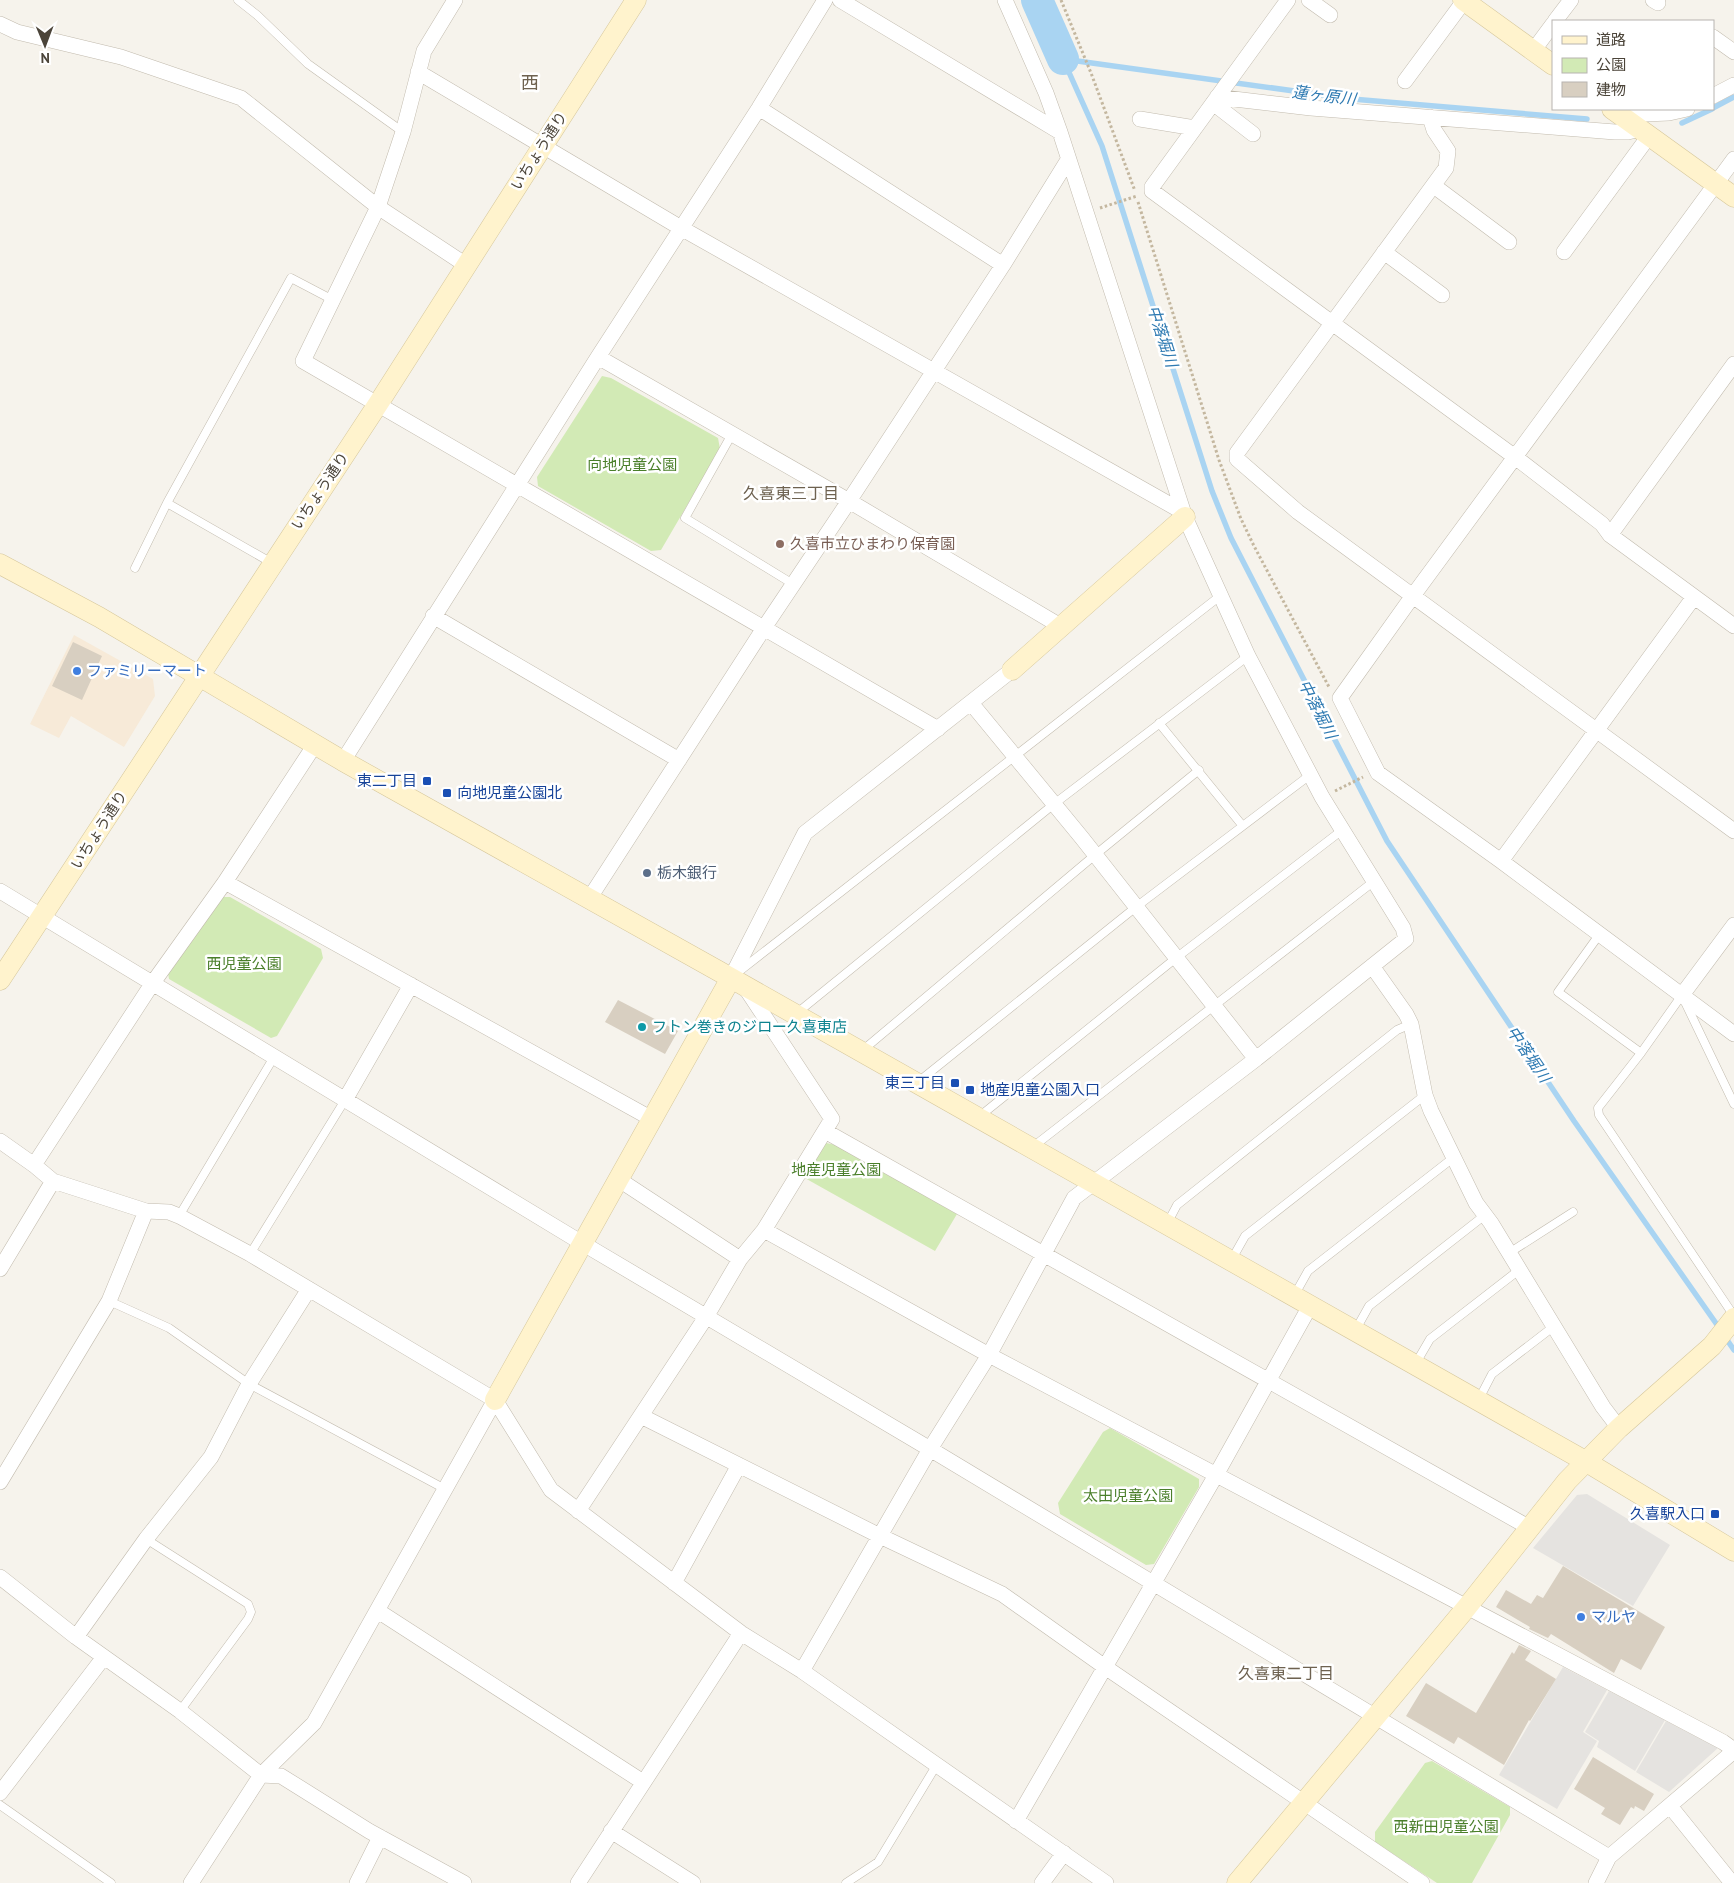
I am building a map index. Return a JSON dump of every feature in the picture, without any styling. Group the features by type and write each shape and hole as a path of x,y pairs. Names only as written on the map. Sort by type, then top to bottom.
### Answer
{"street":[{"path":"455,0 424,52 403,132 378,207 303,361 938,729"},
{"name":"いちょう通り","path":"0,980 378,404 636,0"},
{"path":"343,761 433,616 759,108 825,0"},
{"path":"840,0 1060,132"},
{"path":"802,1671 930,1449 989,1355 1045,1255 1074,1198 1256,1059 1406,939 1402,928 1341,831 1310,775 1248,656 1184,515 1060,132 1046,93 1005,0"},
{"path":"1288,0 1152,187 1152,191 1515,457 1602,524 1610,535 1734,626"},
{"path":"1309,0 1330,15"},
{"path":"1405,81 1463,0 1552,64"},
{"path":"1556,20 1571,0"},
{"path":"0,24 17,32 121,57 241,98 378,207 466,265"},
{"path":"1533,51 1552,25"},
{"path":"1714,38 1734,52"},
{"path":"418,72 681,228 1184,515"},
{"path":"1714,95 1734,85"},
{"path":"1217,97 1311,108 1615,132 1644,132"},
{"path":"1217,97 1253,134"},
{"path":"759,108 1003,265"},
{"path":"1616,112 1669,113 1683,110"},
{"path":"1616,112 1734,197"},
{"path":"1430,117 1434,130 1448,151 1446,168 1237,454 1237,458 1298,512 1734,831"},
{"path":"1140,119 1195,128"},
{"path":"1564,252 1644,132"},
{"path":"1734,159 1340,698 1378,773 1501,861 1734,1034"},
{"path":"589,899 764,628 1003,265 1068,160"},
{"path":"1434,186 1509,242"},
{"path":"1384,252 1442,295"},
{"path":"598,357 1062,627"},
{"path":"1610,535 1734,364"},
{"path":"191,1883 261,1774 314,1723 652,1119 737,981 805,833 1012,670 1062,627 1184,515"},
{"path":"0,564 99,617 343,761 737,981 1585,1461 1734,1551"},
{"path":"1501,861 1694,597"},
{"path":"433,616 679,760"},
{"path":"971,703 1095,854 1256,1059"},
{"path":"34,1165 152,984 225,882 316,744"},
{"path":"225,882 652,1119"},
{"path":"0,891 582,1243 1376,1716 1609,1858"},
{"path":"1682,995 1734,925"},
{"path":"1372,966 1411,1024 1431,1111 1476,1203 1509,1253 1603,1407 1619,1428"},
{"path":"578,1511 706,1317 740,1259 764,1230 832,1119 737,981"},
{"path":"345,1100 411,984"},
{"path":"825,1131 1530,1528"},
{"path":"0,1141 34,1165 52,1181 146,1211 169,1212 179,1216 250,1254 495,1400 551,1490 740,1634 802,1671 1106,1883"},
{"path":"618,1179 740,1259"},
{"path":"0,1269 52,1181"},
{"path":"0,1482 109,1301 146,1211"},
{"path":"764,1230 989,1355 1723,1742 1734,1751 1609,1858 1596,1883"},
{"path":"76,1637 146,1539 211,1457 249,1384 310,1289"},
{"path":"1016,1820 1269,1382 1302,1301"},
{"path":"1237,1883 1585,1461 1619,1428 1712,1346 1733,1318"},
{"path":"641,1416 880,1536 1002,1594 1105,1667 1422,1883"},
{"path":"674,1583 739,1465"},
{"path":"0,1577 76,1637 180,1711 261,1774 280,1776 447,1879 464,1883"},
{"path":"378,1611 643,1782"},
{"path":"578,1883 740,1634"},
{"path":"0,1793 104,1657"},
{"path":"1670,1806 1732,1883"},
{"path":"611,1832 693,1883"},
{"path":"357,1883 380,1837"},
{"path":"1042,1883 1064,1853"}],"lane":[{"path":"238,0 257,15 308,64 403,132"},
{"path":"135,568 167,503 291,278 333,300"},
{"path":"732,434 685,518 793,584"},
{"path":"167,503 272,563"},
{"path":"737,981 1220,596"},
{"path":"795,1014 1054,804 1159,722 1248,656"},
{"path":"1159,722 1242,825"},
{"path":"862,1052 1095,854 1199,770"},
{"path":"917,1083 1136,907 1310,775"},
{"path":"978,1118 1176,958 1341,831"},
{"path":"1032,1148 1374,882"},
{"path":"1600,935 1558,992 1641,1053"},
{"path":"1682,995 1641,1053 1598,1108 1599,1115 1733,1318"},
{"path":"1682,995 1734,1104"},
{"path":"1167,1224 1177,1205 1397,1030 1411,1024"},
{"path":"179,1216 274,1057"},
{"path":"1231,1261 1245,1236 1426,1095"},
{"path":"250,1254 345,1100"},
{"path":"1302,1301 1308,1271 1453,1158"},
{"path":"1509,1253 1573,1212"},
{"path":"1355,1331 1369,1306 1484,1215"},
{"path":"1415,1365 1430,1339 1519,1270"},
{"path":"109,1301 169,1328 249,1384 445,1489"},
{"path":"1478,1401 1492,1374 1553,1327"},
{"path":"146,1539 248,1604 251,1612 248,1619 180,1711"},
{"path":"846,1883 878,1862 936,1766"},
{"path":"0,1805 111,1883"}],"path":[{"path":"1061,0 1135,192 1218,460 1240,518 1333,693 1340,698"},
{"path":"1100,208 1134,197"},
{"path":"1341,788 1369,774"}],"shaded area":[{"path":"74,635 153,679 155,696 124,747 71,716 59,738 30,724"},
{"path":"1587,1494 1670,1545 1633,1606 1533,1548 1577,1495"},
{"path":"1563,1667 1607,1690 1583,1732 1597,1741 1557,1809 1499,1775"},
{"path":"1609,1691 1665,1720 1635,1771 1597,1747 1599,1741 1585,1732"},
{"path":"1666,1721 1718,1748 1669,1792 1636,1772"}],"green space":[{"name":"向地児童公園","path":"602,376 611,378 718,438 720,449 661,550 651,551 538,486 537,477"},
{"name":"西児童公園","path":"221,897 230,897 321,949 323,958 277,1036 271,1038 169,979 168,973"},
{"name":"地産児童公園","path":"826,1143 836,1145 957,1214 935,1251 803,1177"},
{"name":"太田児童公園","path":"1110,1428 1199,1479 1199,1487 1154,1564 1146,1565 1060,1514 1058,1503 1103,1432"},
{"name":"西新田児童公園","path":"1432,1761 1510,1807 1510,1815 1472,1883 1437,1883 1375,1842 1375,1832 1425,1763"}],"building":[{"name":"ファミリーマート","path":"73,642 102,656 82,700 52,686"},
{"name":"フトン巻きのジロー久喜東店","path":"618,1000 678,1031 665,1054 605,1022"},
{"name":"マルヤ","path":"1563,1566 1665,1627 1641,1670 1621,1659 1614,1673 1551,1634 1548,1638 1529,1629 1530,1627 1496,1607 1506,1590 1531,1604 1537,1595 1543,1598"},
{"path":"1519,1645 1531,1651 1525,1660 1556,1679 1529,1720 1504,1765 1458,1737 1454,1744 1406,1716 1426,1683 1476,1713 1512,1652 1514,1654"},
{"path":"1593,1757 1654,1794 1644,1811 1635,1806 1634,1809 1631,1807 1620,1825 1601,1814 1605,1808 1574,1789"}],"waterway":[{"name":"中落堀川","path":"1037,0 1063,59"},
{"name":"中落堀川","path":"1063,59 1102,146 1212,491 1231,538 1387,841 1574,1121 1720,1329"},
{"name":"蓮ヶ原川","path":"1063,59 1352,99 1587,119"},
{"name":"蓮ヶ原川","path":"1714,107 1734,97"},
{"name":"蓮ヶ原川","path":"1682,123 1710,110"},
{"name":"中落堀川","path":"1725,1337 1734,1350"}],"place":[{"name":"久喜市立ひまわり保育園","path":"780,544"},
{"name":"ファミリーマート","path":"77,671"},
{"name":"東二丁目","path":"427,781"},
{"name":"向地児童公園北","path":"447,793"},
{"name":"栃木銀行","path":"647,873"},
{"name":"フトン巻きのジロー久喜東店","path":"642,1027"},
{"name":"東三丁目","path":"955,1083"},
{"name":"地産児童公園入口","path":"970,1090"},
{"name":"久喜駅入口","path":"1715,1514"},
{"name":"マルヤ","path":"1581,1617"}],"district":[{"name":"西","path":"530,83"},
{"name":"久喜東三丁目","path":"791,493"},
{"name":"久喜東二丁目","path":"1286,1673"}]}
